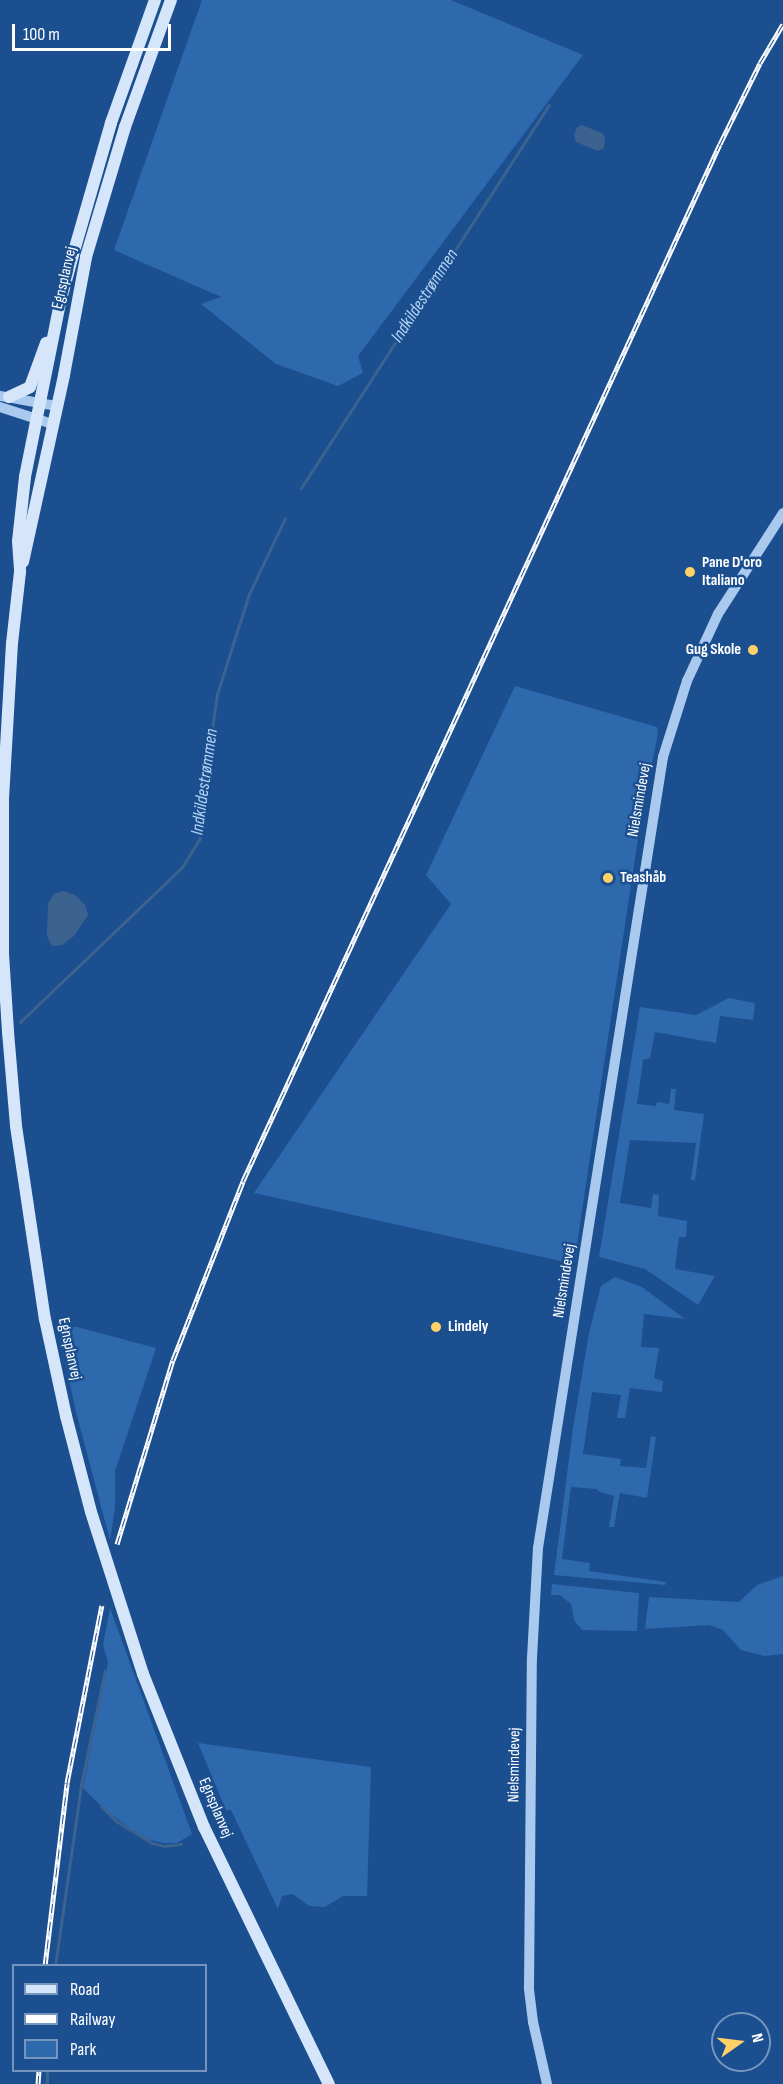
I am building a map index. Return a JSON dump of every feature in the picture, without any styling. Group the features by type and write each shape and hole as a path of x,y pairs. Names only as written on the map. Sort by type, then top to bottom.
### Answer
{"main road":[{"name":"Egnsplanvej","path":"20,572 33,520 44,421 39,403 60,303 111,123 155,0"},
{"name":"Egnsplanvej","path":"171,0 125,127 86,257 57,406 44,421 21,508 18,541 20,572 4,767 3,954 16,1126 45,1319 66,1416 91,1512 143,1674 204,1827 329,2084"},
{"path":"4,397 24,392 33,381 60,303"}],"street":[{"path":"4,397 57,406"},
{"path":"0,407 44,421"},
{"name":"Nielsmindevej","path":"547,2084 533,2022 529,1987 532,1658 538,1548 663,757 687,681 718,614 783,513"}],"green space":[{"path":"202,0 451,0 583,55 358,356 363,373 338,386 276,364 201,304 221,297 114,250"},
{"path":"515,686 657,727 658,733 639,832 574,1264 254,1193 451,904 426,875"},
{"path":"729,998 755,1003 753,1020 720,1016 716,1043 655,1032 650,1058 643,1060 637,1104 656,1106 657,1102 669,1104 671,1089 676,1089 674,1110 704,1114 695,1180 691,1180 696,1143 630,1140 620,1203 651,1208 653,1194 659,1195 658,1216 687,1221 686,1237 679,1237 675,1269 715,1276 698,1305 645,1269 599,1257 640,1007 696,1015"},
{"path":"615,1277 642,1287 685,1319 644,1314 641,1347 659,1348 654,1378 663,1381 662,1392 630,1388 625,1418 617,1418 621,1395 592,1392 583,1454 621,1459 620,1466 646,1468 651,1436 656,1437 647,1498 620,1493 614,1527 609,1527 614,1496 597,1489 571,1487 562,1559 590,1563 589,1571 666,1582 665,1585 554,1575 573,1428 589,1333 601,1286"},
{"path":"65,1326 77,1327 156,1348 115,1471 115,1508 110,1540 76,1412 60,1337"},
{"path":"783,1576 783,1654 764,1656 741,1650 723,1630 709,1625 645,1629 649,1597 739,1602 757,1585"},
{"path":"552,1584 639,1593 637,1631 582,1630 574,1620 571,1604 560,1595 551,1595"},
{"path":"110,1608 192,1834 177,1843 145,1839 105,1810 83,1788 108,1662 103,1645"},
{"path":"198,1743 371,1767 367,1896 343,1896 325,1907 309,1906 293,1894 282,1896 278,1909 231,1810 226,1810"}],"shaded area":[{"path":"582,125 602,133 605,137 604,148 598,151 576,142 574,135 577,127"},
{"path":"63,891 75,895 85,905 88,915 74,936 62,945 52,946 47,936 48,903 54,894"}],"waterway":[{"name":"Indkildestrømmen","path":"301,488 549,105"},
{"name":"Indkildestrømmen","path":"20,1022 182,867 200,838 205,778 217,694 249,594 285,518"},
{"path":"55,1964 81,1785 105,1670"},
{"path":"101,1806 116,1821 152,1843 164,1846 181,1844"},
{"path":"47,2072 47,2084"}],"railway":[{"path":"117,1544 173,1360 243,1181 720,144 760,63 783,24"},
{"path":"45,1964 67,1783 102,1605"},
{"path":"38,2084 39,2072"}],"place":[{"name":"Pane D'oro Italiano","path":"690,572"},
{"name":"Gug Skole","path":"753,650"},
{"name":"Teashåb","path":"608,878"},
{"name":"Lindely","path":"436,1327"}]}
